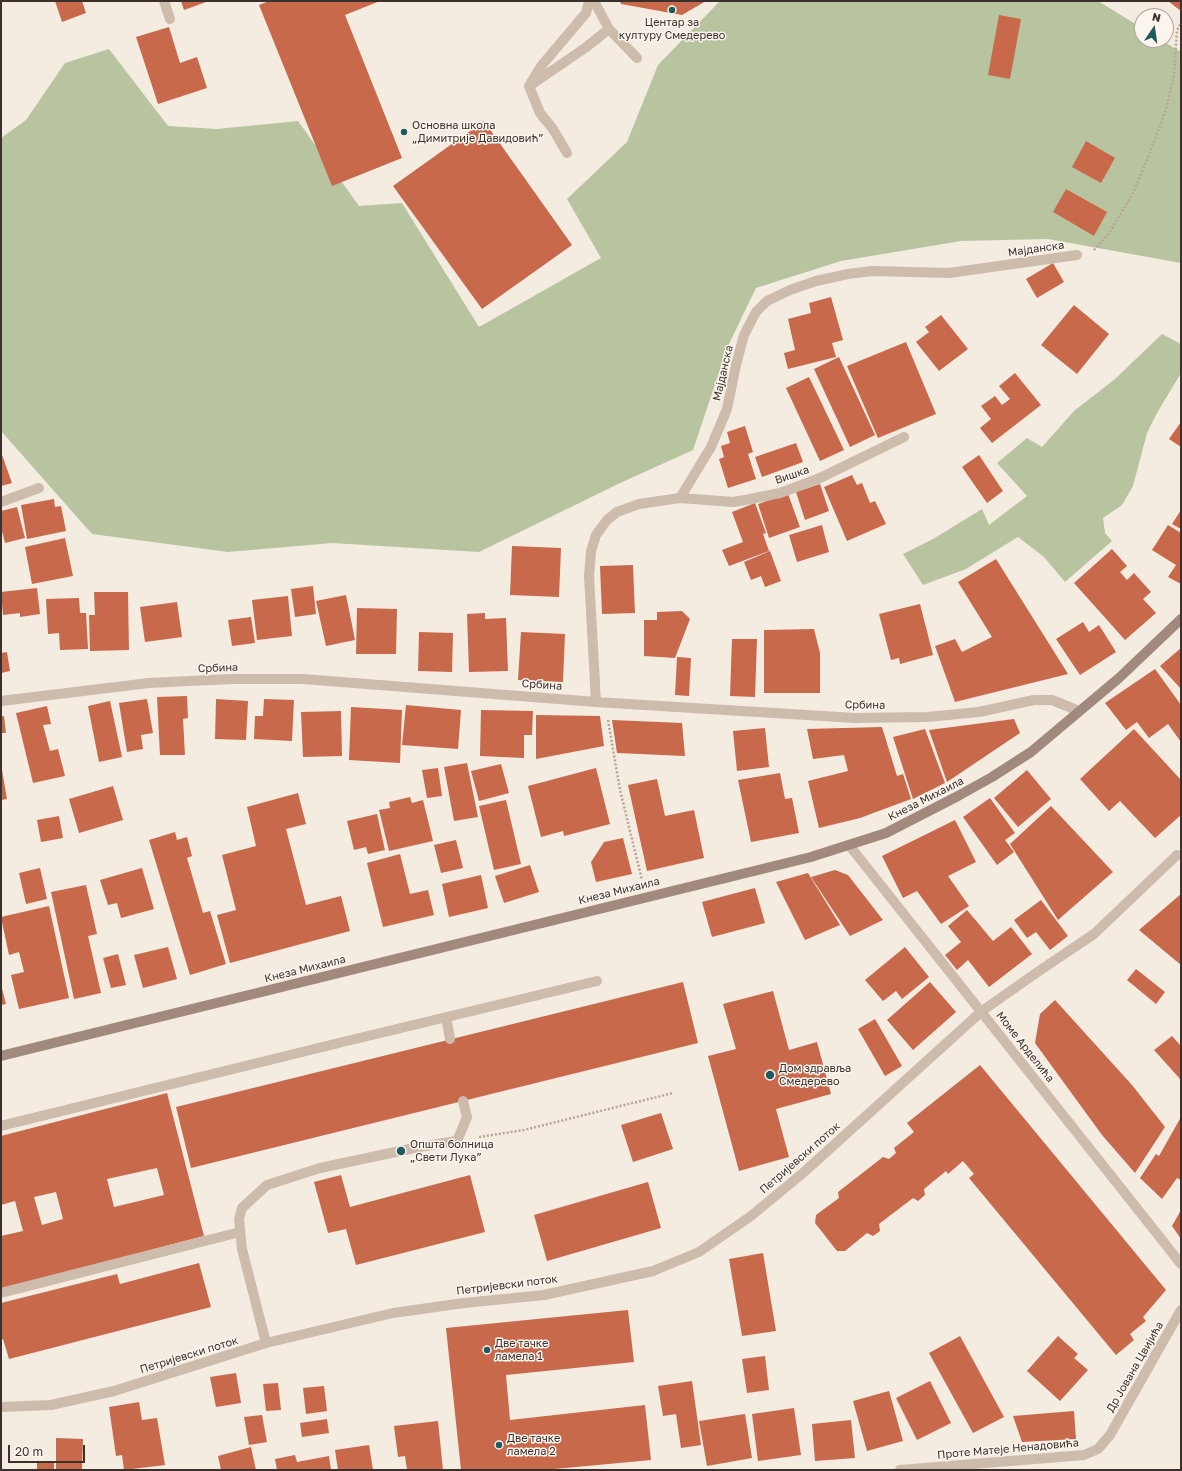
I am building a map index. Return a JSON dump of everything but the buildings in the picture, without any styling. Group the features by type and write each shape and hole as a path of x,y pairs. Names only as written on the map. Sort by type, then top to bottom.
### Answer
{"main road":[{"name":"Кнеза Михаила","path":"1,1056 811,856 850,845 886,832 914,819 992,777 1030,752 1119,678 1181,619"}],"street":[{"path":"164,1 170,19"},
{"path":"529,86 542,65 586,14 589,1"},
{"path":"594,1 609,28 637,58"},
{"path":"529,86 585,48 609,28"},
{"path":"529,86 540,113 553,129 567,153"},
{"name":"Мајданска","path":"680,498 711,447 727,409 736,365 744,336 756,312 767,301 790,290 816,281 848,274 872,271 949,273 1077,255"},
{"name":"Вишка","path":"680,498 733,502 780,493 820,478 904,437"},
{"path":"1,502 39,488"},
{"path":"601,702 589,576 591,551 596,536 607,520 617,512 639,504 680,498"},
{"name":"Србина","path":"1,701 149,683 232,679 303,678 601,702 855,718 927,717 979,712 1034,700 1052,700 1079,711"},
{"name":"Моме Арделића","path":"850,845 1181,1264"},
{"name":"Петријевски поток","path":"1,1407 51,1405 114,1391 266,1343 393,1313 464,1303 544,1295 653,1271 699,1252 751,1216 803,1173 982,1011 1094,934 1178,856"},
{"path":"1,1126 597,981"},
{"path":"446,1017 450,1039"},
{"path":"266,1343 242,1249 239,1220 242,1208 267,1185 320,1168 419,1147 457,1141 467,1117 463,1101"},
{"path":"1,1293 240,1232"},
{"name":"Др Јована Цвијића","path":"1110,1435 1181,1310"},
{"name":"Проте Матеје Ненадовића","path":"900,1470 1084,1455 1098,1449 1110,1435"}],"path":[{"path":"1077,255 1091,253 1110,232 1133,193 1166,110 1174,75 1177,30 1181,23"},
{"path":"601,702 620,790 646,897"},
{"path":"457,1141 524,1130 673,1093"}],"green space":[{"path":"720,1 1098,1 1134,23 1134,48 1174,48 1181,52 1181,263 1048,239 961,241 841,261 756,288 728,346 693,450 618,484 479,552 332,543 228,552 92,534 1,431 1,138 26,120 65,63 109,49 168,126 217,129 298,121 359,206 402,203 479,327 601,258 567,199 627,142 658,65"},
{"path":"1162,334 1181,344 1181,373 1147,433 1133,486 1122,505 1103,518 1105,533 1112,541 1065,582 1044,557 1018,537 966,569 923,585 903,554 933,539 982,509 989,525 1027,496 997,463 1027,438 1042,447 1074,411 1115,379"}],"place":[{"name":"Центар за културу Смедерево","path":"672,10"},
{"name":"Основна школа „Димитрије Давидовић”","path":"404,132"},
{"name":"Дом здравља Смедерево","path":"770,1075"},
{"name":"Општа болница „Свети Лука”","path":"401,1151"},
{"name":"Две тачке ламела 1","path":"487,1350"},
{"name":"Две тачке ламела 2","path":"499,1445"}]}
